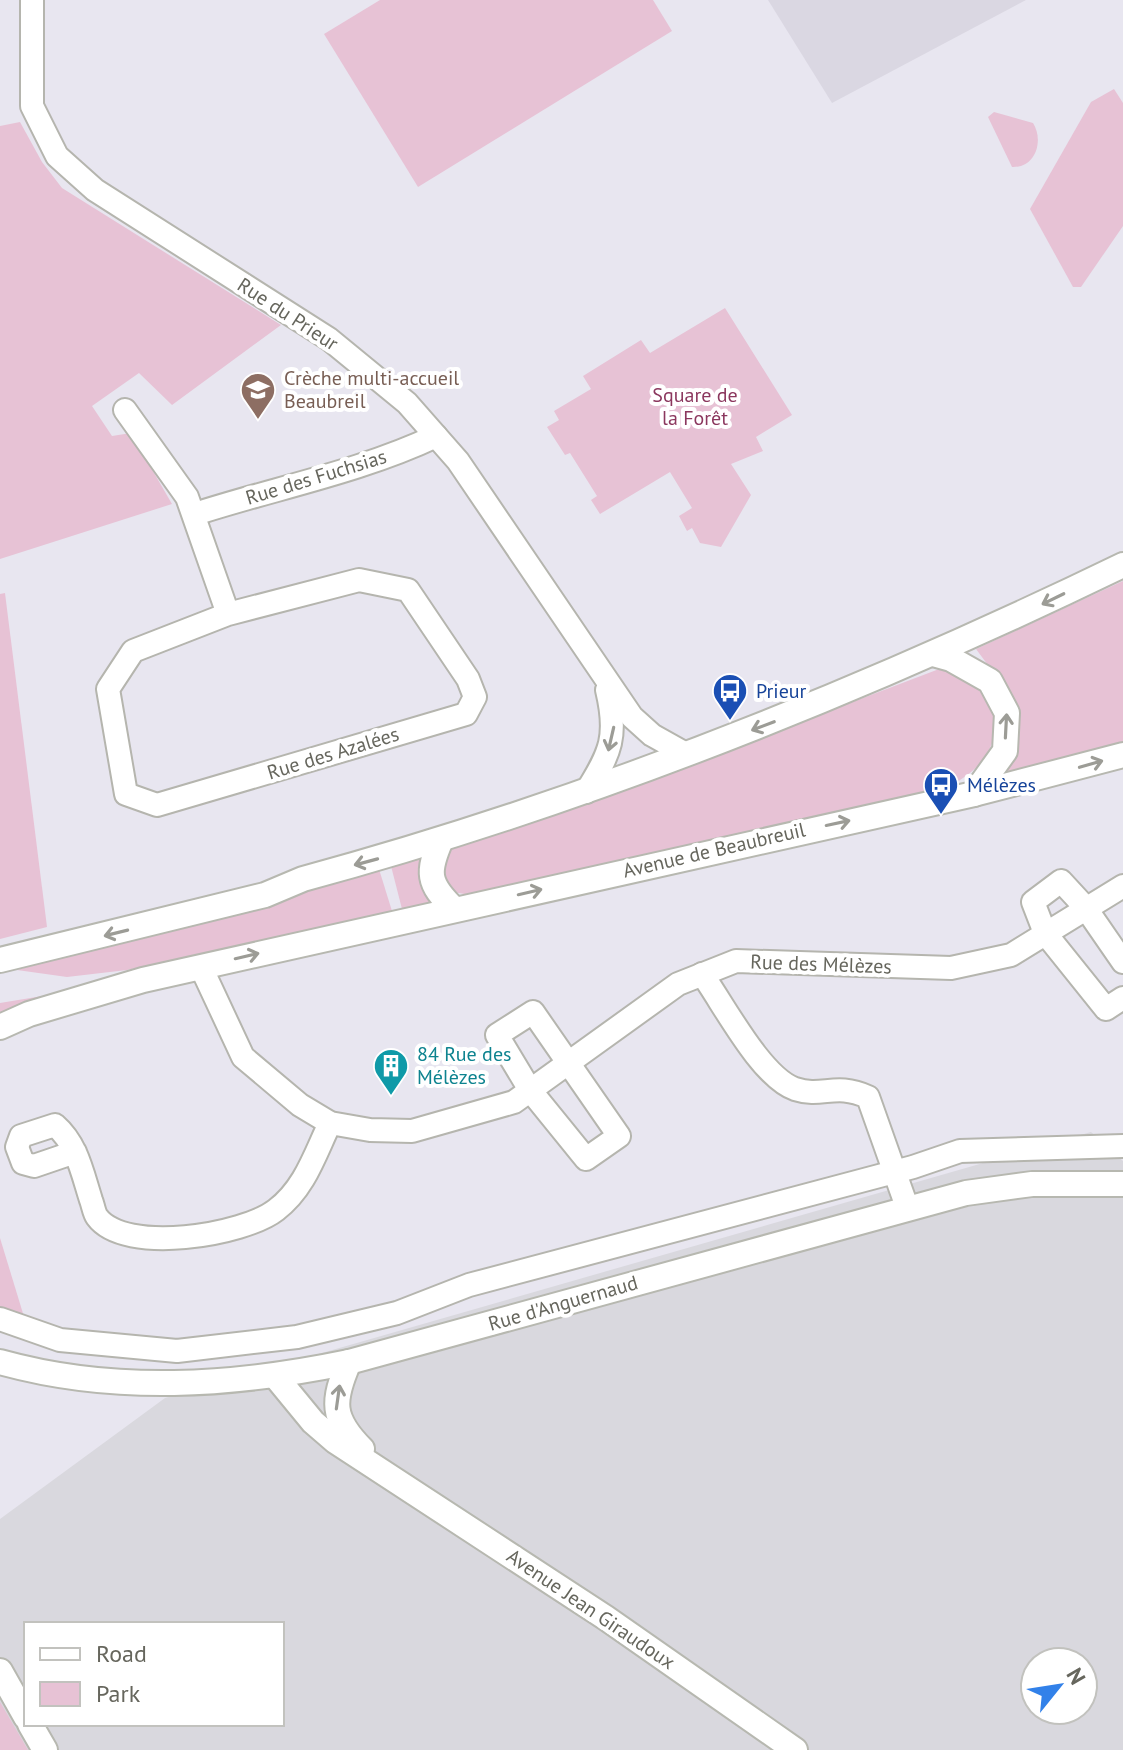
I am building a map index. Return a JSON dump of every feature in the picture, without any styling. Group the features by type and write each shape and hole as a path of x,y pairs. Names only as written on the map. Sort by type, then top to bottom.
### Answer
{"main road":[{"path":"0,960 265,895 303,879 441,840 586,792 770,724 933,654 1123,565"},
{"path":"933,654 951,659 990,681 1007,713 1005,751 974,794"},
{"name":"Avenue de Beaubreuil","path":"0,1027 29,1014 143,980 974,794 1123,755"},
{"path":"441,840 430,864 433,884 454,909"},
{"name":"Rue d'Anguernaud","path":"0,1362 30,1370 170,1386 276,1377 349,1362 966,1193 1032,1184 1123,1184"},
{"name":"Avenue Jean Giraudoux","path":"349,1362 338,1389 336,1413 348,1434 385,1471"},
{"name":"Avenue Jean Giraudoux","path":"276,1377 313,1422 335,1441 606,1618 795,1750"},
{"path":"0,1671 24,1713"},
{"path":"31,1726 45,1750"}],"street":[{"name":"Rue du Prieur","path":"32,0 32,106 57,156 95,190 357,360 407,403 458,461 632,717 652,735 686,754"},
{"path":"125,410 187,497 228,614"},
{"name":"Rue des Fuchsias","path":"195,514 353,468 436,436"},
{"name":"Rue des Azalées","path":"359,580 408,590 468,679 475,697 466,714 157,805 126,794 108,689 133,651 228,614 359,580"},
{"name":"Rue du Prieur","path":"586,792 609,750 615,723 605,681"},
{"path":"1123,962 1085,907 1061,881 1033,902 1045,933 1106,1009 1123,998"},
{"name":"Rue des Mélèzes","path":"201,967 243,1057 300,1105 330,1123 370,1130 412,1131 514,1102 678,984 736,961 951,968 1011,955 1123,886"},
{"path":"702,974 775,1080 804,1091 842,1088 868,1097 907,1207"},
{"path":"533,1012 570,1062 619,1136 586,1159 530,1090 497,1035 533,1012"},
{"path":"75,1152 97,1218 122,1234 185,1238 240,1228 276,1210 306,1177 330,1123"},
{"path":"0,1319 60,1340 177,1351 297,1337 397,1313 469,1285 896,1171 960,1151 1123,1146"}],"shaded area":[{"path":"768,0 1026,0 832,103"},
{"path":"1091,1132 1123,1161 1123,1750 0,1750 0,1519 165,1398"}],"green space":[{"path":"380,0 653,0 672,31 418,187 324,34"},
{"path":"1114,89 1123,103 1123,226 1081,287 1073,287 1030,209 1091,102"},
{"path":"994,112 1033,123 1038,145 1027,163 1012,167 988,117"},
{"path":"20,122 42,162 62,188 281,325 172,405 139,373 92,406 112,436 131,433 172,504 0,559 0,126"},
{"name":"Square de la Forêt","path":"725,308 792,415 756,437 763,451 731,464 751,495 721,547 700,543 692,528 687,531 679,516 692,508 670,472 600,514 591,500 597,496 570,453 565,455 547,427 559,420 554,411 591,389 583,376 641,340 650,353"},
{"path":"1123,581 1123,744 997,775 1005,688 976,649"},
{"path":"5,593 47,927 0,939 0,594"},
{"path":"947,666 980,685 997,715 993,740 984,758 970,773 949,787 470,895 453,892 441,883 441,858 453,847 593,801"},
{"path":"423,856 420,876 431,902 402,909 391,866"},
{"path":"378,866 392,911 127,970 67,977 17,970"},
{"path":"85,989 0,1018 0,1003"},
{"path":"0,1238 25,1320 0,1310"},
{"path":"0,1702 28,1750 0,1750"}],"place":[{"name":"Crèche multi-accueil Beaubreil","path":"258,421"},
{"name":"Prieur","path":"730,722"},
{"name":"Mélèzes","path":"941,816"},
{"name":"84 Rue des Mélèzes","path":"391,1097"}]}
